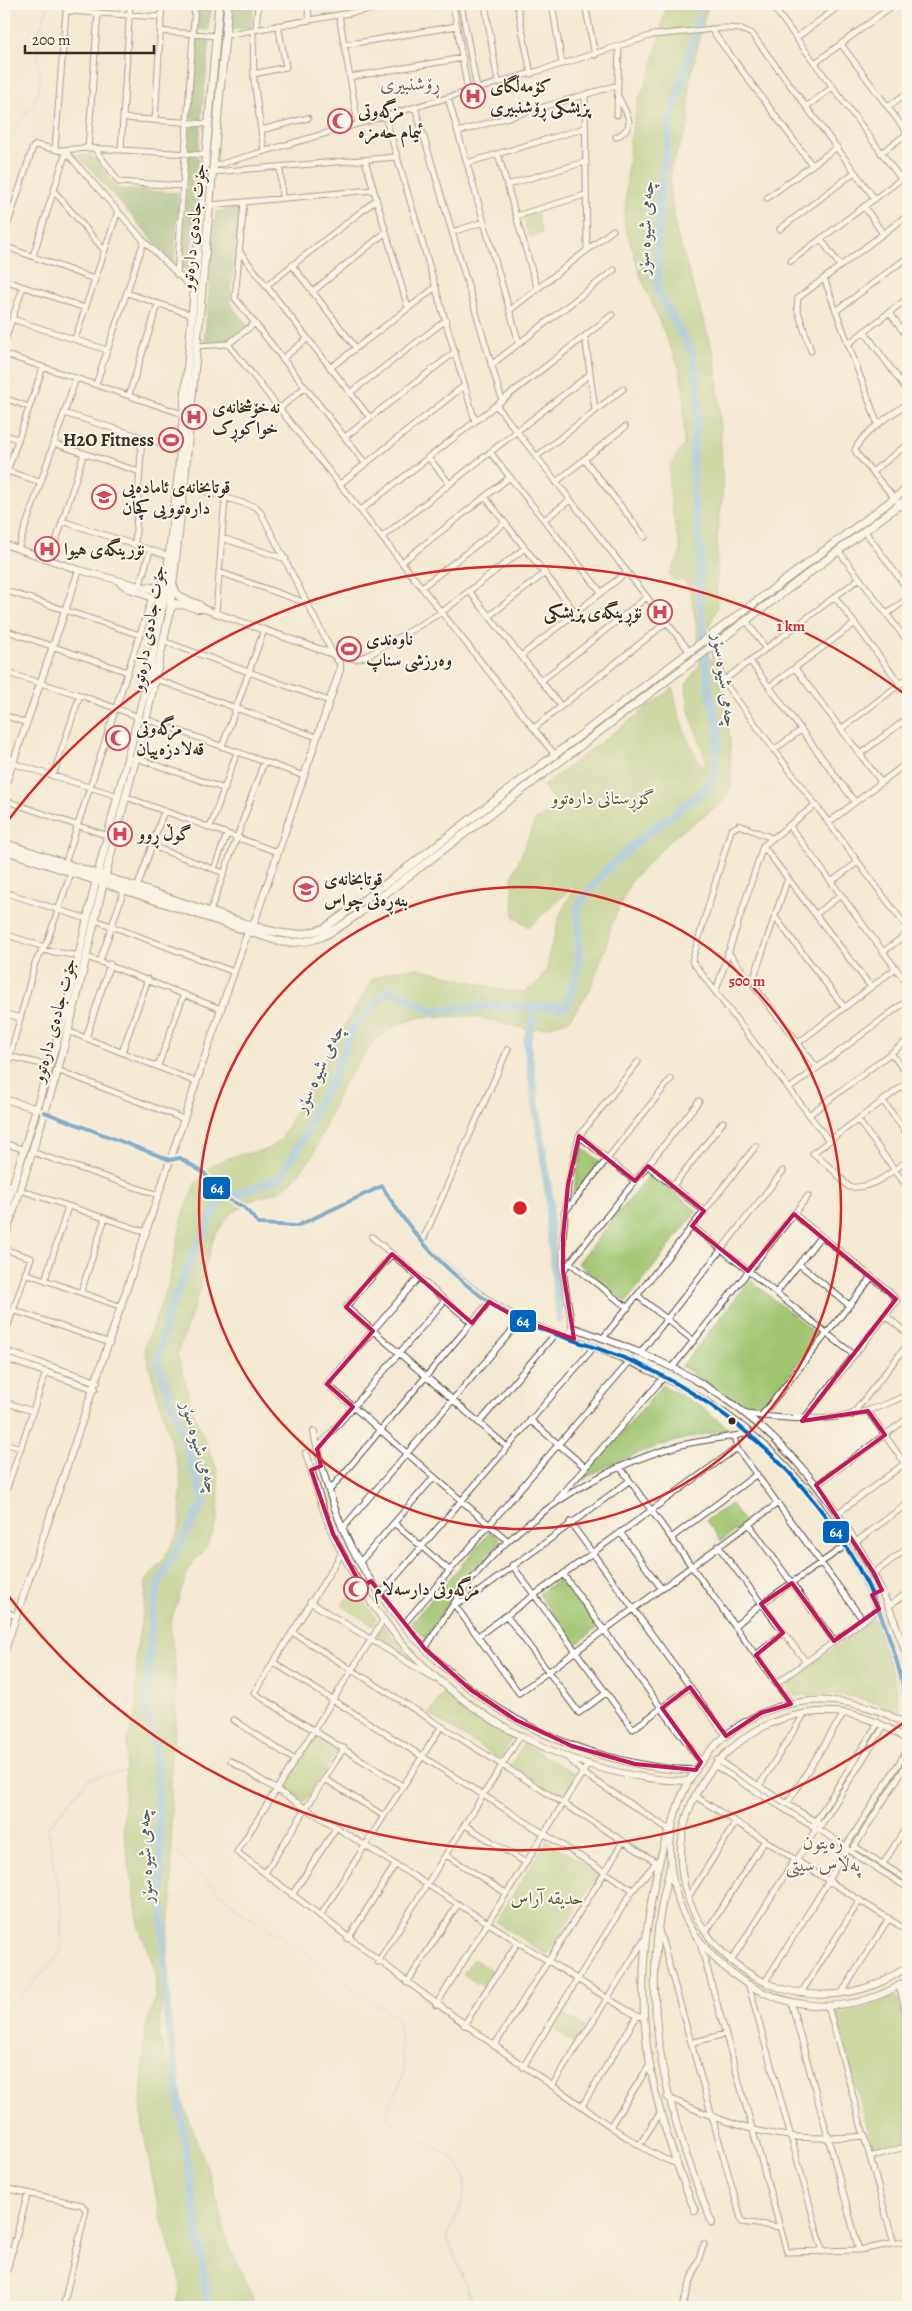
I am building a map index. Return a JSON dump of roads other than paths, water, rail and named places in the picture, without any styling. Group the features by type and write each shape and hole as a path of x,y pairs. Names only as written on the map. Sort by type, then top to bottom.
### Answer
{"main road":[{"name":"جۆت جادەی دارەتوو","path":"171,574 169,556 220,4"},
{"name":"جۆت جادەی دارەتوو","path":"41,1111 50,1066 96,920 100,879 108,836 118,796 156,680 169,616 168,597 184,485 228,4"},
{"path":"202,207 210,206"},
{"path":"4,843 65,864 124,890 250,929 293,936 324,928 696,659 864,530 898,501 908,488"},
{"path":"485,813 555,754 713,634 898,501 908,498"},
{"path":"143,589 161,587 171,574"},
{"path":"169,616 172,606 183,602 174,590 171,574"},
{"path":"143,589 160,603 160,621"},
{"name":"جۆت جادەی دارەتوو","path":"4,1240 16,1188 41,1111 57,1070 68,1031 83,957 87,919 126,798 136,758 160,621 168,597"},
{"path":"4,850 71,873 137,888 210,912 250,929"},
{"name":"جۆت جادەی دارەتوو","path":"4,1215 16,1188"}],"street":[{"path":"121,150 130,4"},
{"path":"155,120 162,4"},
{"path":"177,275 195,4"},
{"path":"258,4 255,30 254,74 264,151"},
{"path":"307,4 310,20"},
{"path":"225,35 396,4"},
{"path":"453,4 468,92"},
{"path":"461,4 477,89"},
{"path":"485,4 498,83"},
{"path":"517,4 531,74"},
{"path":"552,4 562,64"},
{"path":"585,4 595,55"},
{"path":"770,4 901,179"},
{"path":"777,12 788,4"},
{"path":"796,38 842,4"},
{"path":"815,63 895,4"},
{"path":"33,256 54,191 61,150 66,11 161,17"},
{"path":"88,148 98,14"},
{"path":"339,15 358,124"},
{"path":"254,74 286,67 278,26"},
{"path":"344,45 457,26"},
{"path":"709,29 812,165"},
{"path":"214,169 227,162 595,55 653,35 709,29 741,29 752,34 875,199"},
{"path":"160,31 217,36"},
{"path":"840,44 908,133 882,153"},
{"path":"617,115 619,46"},
{"path":"350,77 462,58"},
{"path":"458,132 618,85"},
{"path":"806,107 832,87"},
{"path":"888,107 908,92"},
{"path":"585,95 587,250"},
{"path":"616,138 625,133 629,124 628,115 618,95"},
{"path":"448,98 520,343"},
{"path":"415,107 502,400"},
{"path":"385,116 476,420"},
{"path":"123,118 209,124"},
{"path":"261,130 308,118"},
{"path":"467,163 585,128"},
{"path":"4,236 33,147 36,145 61,150 88,148 206,154"},
{"path":"767,198 837,147"},
{"path":"95,149 119,182 183,186"},
{"path":"61,150 144,241 194,290"},
{"path":"498,154 537,288"},
{"path":"214,169 223,172 397,157"},
{"path":"365,160 408,308"},
{"path":"223,172 223,166 227,162"},
{"path":"507,184 585,162"},
{"path":"280,167 282,198"},
{"path":"780,229 855,172"},
{"path":"791,261 908,174"},
{"path":"210,206 373,190"},
{"path":"54,191 104,250"},
{"path":"516,216 585,195"},
{"path":"266,286 376,200"},
{"path":"244,202 235,298 365,463"},
{"path":"864,206 883,234"},
{"path":"75,339 118,212"},
{"path":"811,351 797,302 798,298 908,215"},
{"path":"452,232 484,222"},
{"path":"510,310 613,230"},
{"path":"312,292 386,232"},
{"path":"820,239 840,266"},
{"path":"96,384 144,241"},
{"path":"4,246 94,279"},
{"path":"238,250 370,418"},
{"path":"836,311 908,258"},
{"path":"292,265 356,348"},
{"path":"491,365 614,270"},
{"path":"824,278 878,425"},
{"path":"4,280 85,308"},
{"path":"4,343 23,287"},
{"path":"330,368 436,287"},
{"path":"127,293 192,315"},
{"path":"848,344 908,298"},
{"path":"128,395 158,304"},
{"path":"889,312 908,338"},
{"path":"361,510 612,315"},
{"path":"12,319 107,350"},
{"path":"350,393 446,320"},
{"path":"196,346 228,344 254,324"},
{"path":"864,331 908,392"},
{"path":"585,336 595,410"},
{"path":"282,358 307,338"},
{"path":"228,344 555,754"},
{"path":"345,437 455,352"},
{"path":"4,354 183,414"},
{"path":"4,481 43,367"},
{"path":"382,537 590,374"},
{"path":"18,549 76,378"},
{"path":"340,484 465,386"},
{"path":"279,409 305,387"},
{"path":"536,457 623,389"},
{"path":"4,398 29,408"},
{"path":"908,403 878,425 857,445 855,450 908,514"},
{"path":"496,405 690,652"},
{"path":"64,413 180,449"},
{"path":"556,482 625,427"},
{"path":"4,434 18,439"},
{"path":"135,544 142,437"},
{"path":"53,443 140,472"},
{"path":"872,472 908,444"},
{"path":"490,452 601,592"},
{"path":"50,560 84,454"},
{"path":"428,457 450,484"},
{"path":"584,459 645,537"},
{"path":"7,471 40,482"},
{"path":"402,562 510,478"},
{"path":"4,1653 96,1386 196,1082 304,776 340,665 260,511 256,507 184,485"},
{"path":"485,497 576,612"},
{"path":"216,613 225,498"},
{"path":"544,520 570,500"},
{"path":"62,521 169,556"},
{"path":"422,587 505,523"},
{"path":"864,530 908,590"},
{"path":"222,538 286,560"},
{"path":"4,544 119,582 129,589 143,589 333,654 356,659 367,656 442,612 525,548"},
{"path":"143,589 150,550"},
{"path":"838,550 908,642"},
{"path":"4,789 12,761 54,647 79,570"},
{"path":"219,572 309,604"},
{"path":"521,656 627,572"},
{"path":"489,616 545,573"},
{"path":"723,681 860,578"},
{"path":"4,590 140,635"},
{"path":"469,591 561,706"},
{"path":"65,864 152,597"},
{"path":"541,681 647,597"},
{"path":"835,597 900,684"},
{"path":"887,614 908,598"},
{"path":"746,620 766,649"},
{"path":"534,728 667,622"},
{"path":"769,688 854,624"},
{"path":"4,630 128,672"},
{"path":"222,747 264,630"},
{"path":"163,641 329,701"},
{"path":"713,645 723,681 908,931 883,952"},
{"path":"750,661 855,802"},
{"path":"795,668 881,782"},
{"path":"4,672 117,708 304,776"},
{"path":"842,729 908,678"},
{"path":"156,680 317,737"},
{"path":"53,776 80,696"},
{"path":"4,715 26,723"},
{"path":"860,754 908,718"},
{"path":"774,750 801,730"},
{"path":"210,828 237,752"},
{"path":"4,756 12,761 53,776 118,796"},
{"path":"136,758 225,789"},
{"path":"210,912 264,762"},
{"path":"828,823 908,762"},
{"path":"126,798 277,852"},
{"path":"4,800 108,836"},
{"path":"716,991 763,846 815,804"},
{"path":"137,888 164,811"},
{"path":"772,838 740,825 731,830 691,958 692,963 716,991 829,1141"},
{"path":"789,825 908,985"},
{"path":"214,869 227,834"},
{"path":"152,846 224,873"},
{"path":"763,846 871,987"},
{"path":"831,882 858,862"},
{"path":"4,1078 7,1056 43,948 59,911 71,873"},
{"path":"752,983 788,878"},
{"path":"100,961 124,890"},
{"path":"4,892 87,919"},
{"path":"816,914 841,895"},
{"path":"775,917 844,1007"},
{"path":"96,920 234,972"},
{"path":"4,934 43,948 110,964 221,1009"},
{"path":"728,952 817,1068"},
{"path":"86,1038 110,964"},
{"path":"798,1042 896,968"},
{"path":"122,1052 148,980"},
{"path":"158,1066 184,994"},
{"path":"789,1089 908,1000"},
{"path":"4,1013 20,1018"},
{"path":"68,1031 196,1082"},
{"path":"808,1115 908,1040"},
{"path":"422,1242 508,1049"},
{"path":"891,1053 908,1075"},
{"path":"7,1056 50,1066"},
{"path":"569,1338 572,1327 563,1271 564,1213 579,1136 638,1062"},
{"path":"57,1070 184,1119"},
{"path":"564,1213 670,1079"},
{"path":"908,1082 813,1153 834,1171 849,1188 863,1189 872,1185 908,1160"},
{"path":"4,1099 170,1160 180,1158 204,1173 225,1198 244,1207 259,1224 297,1226 382,1186 400,1215 422,1242 445,1266 490,1302 521,1320 630,1360 696,1395 749,1433 774,1456 801,1485 846,1546 878,1609 899,1670 908,1710"},
{"path":"563,1271 700,1101"},
{"path":"883,1101 908,1135"},
{"path":"858,1120 908,1188"},
{"path":"673,1186 723,1122"},
{"path":"579,1136 635,1181"},
{"path":"4,1143 158,1195"},
{"path":"603,1338 756,1146"},
{"path":"648,1166 704,1211"},
{"path":"640,1352 783,1171"},
{"path":"4,1183 68,1207 146,1232"},
{"path":"672,1368 808,1196"},
{"path":"45,1280 68,1207"},
{"path":"794,1214 872,1277 896,1299 896,1302 886,1316 802,1420"},
{"path":"80,1292 105,1218"},
{"path":"692,1226 854,1355"},
{"path":"372,1236 472,1324"},
{"path":"776,1293 821,1236"},
{"path":"4,1249 31,1258 4,1337"},
{"path":"392,1254 346,1308 507,1447"},
{"path":"570,1263 628,1308"},
{"path":"799,1264 849,1305"},
{"path":"25,1273 122,1306"},
{"path":"418,1277 327,1384 508,1541"},
{"path":"761,1416 872,1277"},
{"path":"638,1296 694,1341"},
{"path":"317,1449 445,1300"},
{"path":"329,1491 490,1302"},
{"path":"13,1310 110,1343"},
{"path":"886,1316 908,1334"},
{"path":"343,1528 521,1320"},
{"path":"572,1327 640,1352 703,1384 742,1414 783,1450 816,1485 838,1513 856,1542 882,1590 908,1660"},
{"path":"479,1423 555,1334"},
{"path":"852,1415 908,1344"},
{"path":"380,1595 594,1347"},
{"path":"4,1350 96,1386"},
{"path":"4,1358 96,1386"},
{"path":"403,1625 630,1360"},
{"path":"4,1497 46,1372"},
{"path":"550,1507 664,1377"},
{"path":"696,1395 703,1384"},
{"path":"742,1414 802,1420 852,1415 868,1411 908,1394"},
{"path":"4,1402 32,1411"},
{"path":"838,1513 907,1462 868,1411"},
{"path":"816,1485 908,1418"},
{"path":"530,1420 585,1467"},
{"path":"314,1432 321,1466 329,1491 343,1528 360,1562 380,1595 403,1625 454,1677 487,1702 516,1720 560,1741 635,1764 696,1770"},
{"path":"424,1648 465,1588 508,1541 550,1507 574,1491 620,1467 681,1446 749,1433"},
{"path":"734,1436 737,1448 863,1620"},
{"path":"4,1443 21,1448"},
{"path":"478,1636 737,1448"},
{"path":"306,1453 324,1511 342,1553 362,1587 384,1619 416,1657 446,1686"},
{"path":"311,1470 321,1466"},
{"path":"620,1467 792,1704"},
{"path":"671,1538 757,1474"},
{"path":"360,1562 434,1477"},
{"path":"629,1481 570,1522 470,1598 454,1604 519,1693 778,1503"},
{"path":"856,1542 908,1503"},
{"path":"570,1522 726,1736"},
{"path":"394,1523 450,1571"},
{"path":"749,1524 834,1641"},
{"path":"620,1532 661,1588"},
{"path":"718,1546 806,1662"},
{"path":"735,1626 761,1604 846,1546"},
{"path":"874,1573 908,1548"},
{"path":"342,1553 254,1692 403,1786"},
{"path":"512,1565 633,1728 690,1687"},
{"path":"563,1574 701,1762"},
{"path":"362,1587 371,1581"},
{"path":"872,1595 882,1590"},
{"path":"889,1606 908,1592"},
{"path":"310,1602 521,1735 588,1764 631,1774 689,1781"},
{"path":"777,1683 878,1609"},
{"path":"4,1611 16,1616"},
{"path":"506,1615 579,1713 606,1693"},
{"path":"384,1619 237,1852 407,1984 523,2067 640,2144 675,2163"},
{"path":"292,1632 623,1841 658,1859 671,1860"},
{"path":"756,1655 783,1634"},
{"path":"902,1640 908,1635"},
{"path":"902,1640 908,1648"},
{"path":"274,1662 634,1890"},
{"path":"695,2211 675,2163 660,2113 649,2066 641,2016 646,1937 658,1859 689,1781 701,1762 726,1736 761,1713 792,1704 820,1700 857,1704 880,1711 908,1726"},
{"path":"759,1786 805,1713"},
{"path":"908,1740 881,1724 844,1713 805,1713 783,1718 754,1730 729,1748 715,1762 695,1796 688,1813 683,1844 684,1875 689,1896 700,1922 706,1932 732,1960 765,1982 801,1993 841,1994 873,1986 908,1966"},
{"path":"787,1804 844,1713"},
{"path":"234,1720 295,1760"},
{"path":"732,1960 881,1724"},
{"path":"320,1916 441,1727"},
{"path":"378,1962 521,1735"},
{"path":"555,1751 560,1741"},
{"path":"265,1873 344,1748"},
{"path":"850,1847 908,1749"},
{"path":"569,1757 583,1773 670,1830"},
{"path":"231,1761 607,1998 641,2016"},
{"path":"715,1762 759,1786 817,1826"},
{"path":"715,1762 850,1847 908,1888"},
{"path":"765,1982 828,1880 908,1762"},
{"path":"436,2005 588,1764"},
{"path":"325,1779 384,1816"},
{"path":"695,1796 908,1931"},
{"path":"675,1818 671,1860 658,1924 654,1990 659,2052 667,2097 684,2152 712,2223"},
{"path":"689,1896 736,1822"},
{"path":"883,1864 908,1824"},
{"path":"465,1825 526,1863"},
{"path":"292,1895 336,1828"},
{"path":"706,1932 765,1840"},
{"path":"494,2046 623,1841"},
{"path":"850,1847 883,1864 908,1880"},
{"path":"446,1855 506,1893"},
{"path":"523,2067 634,1890 658,1859"},
{"path":"671,1860 676,1894 700,1943 718,1963 749,1986 790,2002 828,2006 864,2000 899,1986 908,1980"},
{"path":"348,1939 395,1865"},
{"path":"801,1993 860,1900"},
{"path":"407,1984 458,1904"},
{"path":"841,1994 889,1918"},
{"path":"691,1928 700,1922"},
{"path":"658,1924 742,2222 780,2227"},
{"path":"552,2086 646,1937"},
{"path":"464,2025 518,1942"},
{"path":"700,1943 787,2252 860,2250 908,2241"},
{"path":"749,1986 823,2252"},
{"path":"899,1986 908,2020"},
{"path":"790,2002 860,2250"},
{"path":"828,2006 894,2244"},
{"path":"582,2106 641,2016"},
{"path":"691,2043 725,2034"},
{"path":"648,2054 659,2052"},
{"path":"611,2125 649,2066"},
{"path":"667,2097 713,2118 753,2131 791,2138 829,2140 864,2136"},
{"path":"640,2144 660,2113"},
{"path":"870,2156 908,2146"},
{"path":"4,2188 82,2205 86,2210 63,2307"},
{"path":"4,2281 28,2193"},
{"path":"682,2307 704,2244"},
{"path":"4,2248 13,2250"}],"waterway":[{"path":"4,145 34,102 41,81 38,59 39,32 49,4"},
{"name":"چەمی شیوە سۆر","path":"208,2307 167,2014 156,1752 146,1711 152,1613 159,1583 204,1501 158,1361 167,1317 191,1258 220,1200 280,1178 306,1134 317,1104 330,1086 353,1027 390,989 432,1011 487,1006 566,1007 579,962 578,905 607,869 638,841 705,790 716,772 718,727 709,692 706,665 699,591 701,552 694,502 693,453 699,402 694,356 657,290 659,201 670,124 699,18"},
{"path":"536,1007 527,1042 550,1203 549,1220 560,1319"},
{"path":"4,2014 62,1951 62,1906 47,1828 90,1778 126,1771 156,1752"},
{"path":"160,1837 239,1910 284,1938 398,2020 404,2070 399,2087 385,2115 406,2133 448,2156 462,2171 465,2181 464,2194 447,2237 475,2307"}],"place":[{"name":"کۆمەڵگای پزیشکی ڕۆشنبیری","path":"473,96"},
{"name":"مزگەوتی ئیمام حەمزە","path":"340,121"},
{"name":"نەخۆشخانەی خواکوڕک","path":"194,417"},
{"name":"H2O Fitness","path":"171,440"},
{"name":"قوتابخانەی ئامادەیی دارەتوویی کچان","path":"104,497"},
{"name":"نۆرینگەی هیوا","path":"47,549"},
{"name":"نۆڕینگەی پزیشکی","path":"660,612"},
{"name":"ناوەندی وەرزشی سناپ","path":"349,649"},
{"name":"مزگەوتی قەلادزەییان","path":"118,738"},
{"name":"گوڵ ڕوو","path":"120,834"},
{"name":"قوتابخانەی بنەڕەتی چواس","path":"306,889"},
{"name":"مزگەوتی دارسەلام","path":"356,1589"}],"district":[{"name":"ڕۆشنبیری","path":"410,83"},
{"name":"زەیتون پەڵاس سیتی","path":"823,1853"}],"park label":[{"name":"گۆڕستانی دارەتوو","path":"603,798"},
{"name":"حديقه آراس","path":"547,1898"}]}
